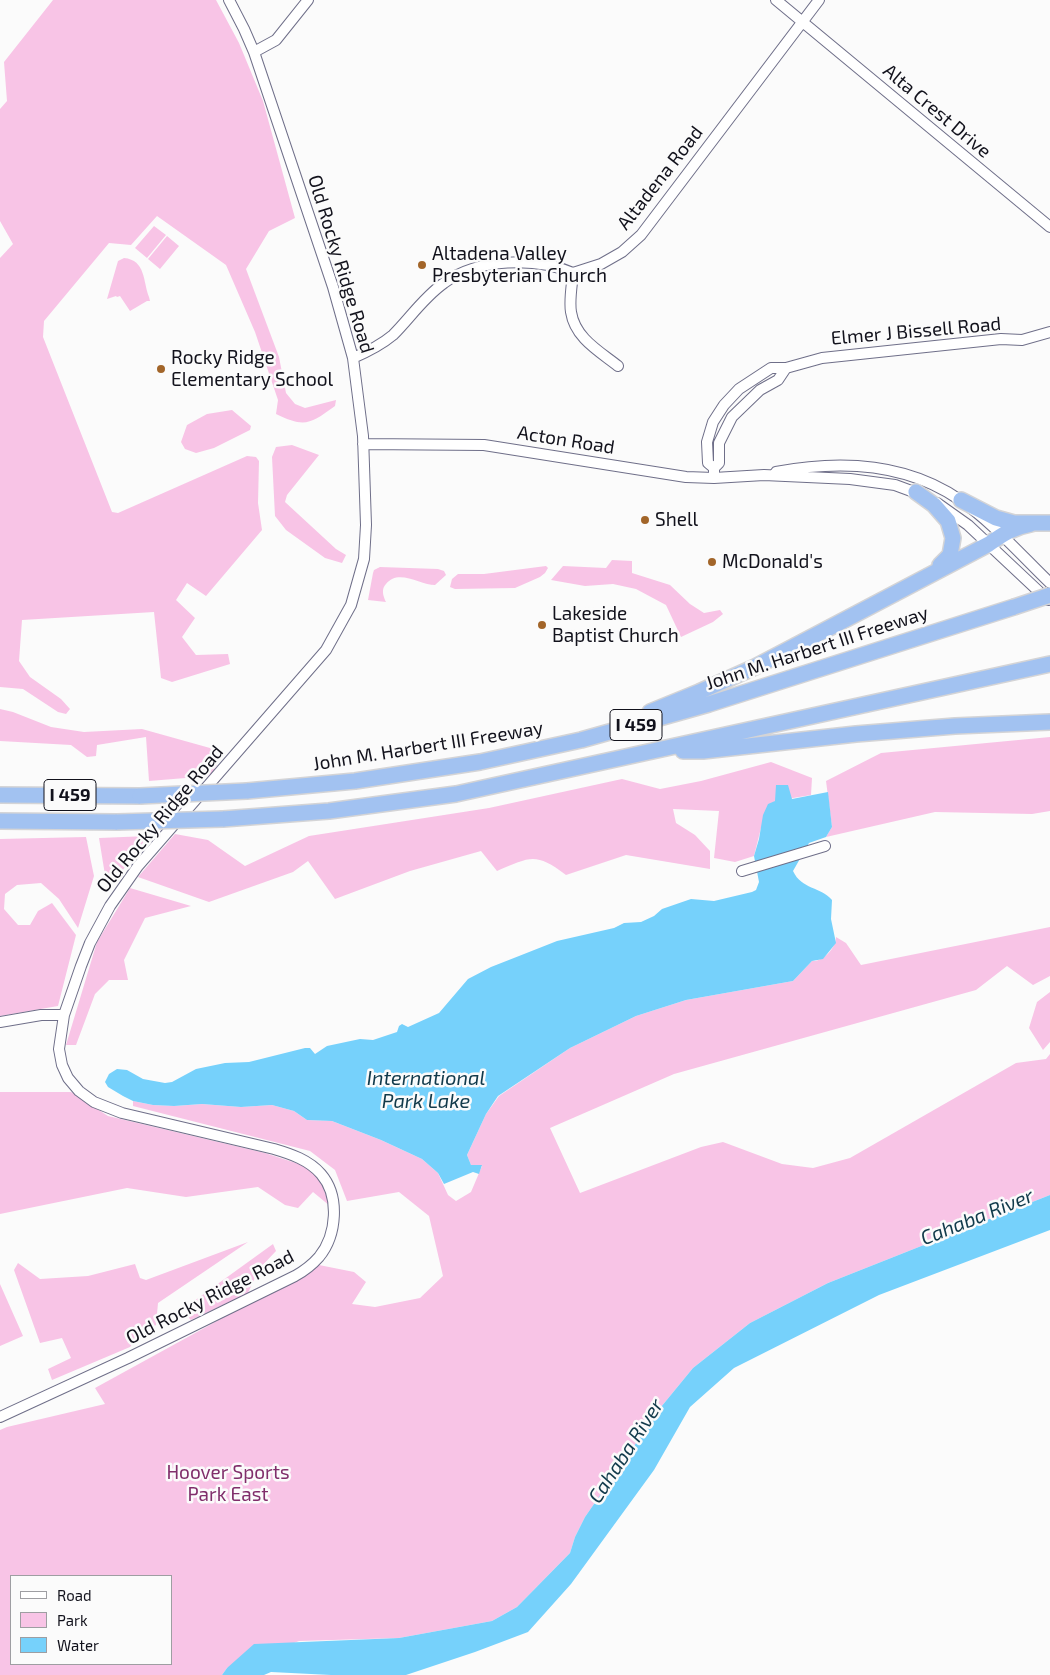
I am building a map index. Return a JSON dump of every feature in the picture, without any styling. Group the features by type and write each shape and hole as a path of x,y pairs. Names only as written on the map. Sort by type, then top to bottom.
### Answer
{"highway":[{"path":"916,492 934,505 948,521 953,538 950,556 932,573"},
{"path":"961,500 996,518 1014,523 1050,523"},
{"path":"581,740 755,667 995,540 1016,527 1031,524"},
{"name":"John M. Harbert III Freeway","path":"0,795 140,796 247,791 355,781 480,762 628,728 1050,595"},
{"name":"I 459","path":"0,821 116,822 223,819 329,811 456,794 1050,664"},
{"path":"654,752 703,751 866,733 1050,722"}],"street":[{"name":"Old Rocky Ridge Road","path":"0,1417 128,1358 295,1276 311,1265 324,1250 333,1221 332,1195 326,1181 316,1168 296,1156 267,1147 122,1113 106,1107 86,1096 73,1084 62,1065 59,1049 64,1015 90,943 100,922 120,890 149,854 326,650 342,623 356,591 365,551 363,444 353,358 333,287 254,52 229,0"},
{"path":"254,52 276,40 308,0"},
{"name":"Alta Crest Drive","path":"776,0 1050,227"},
{"name":"Altadena Road","path":"573,273 600,264 622,252 641,235 819,0"},
{"path":"353,358 374,348 391,336 444,282 475,268 494,263 521,262 563,269 573,273 571,311 577,330 583,339 618,366"},
{"name":"Elmer J Bissell Road","path":"786,368 778,380 760,390 732,416 720,444 719,463 714,473 708,464 707,442 713,422 738,389 772,368 786,368 822,358 1001,339 1022,340 1050,332"},
{"name":"Acton Road","path":"363,444 484,445 686,477 714,473 874,481 895,485 916,492 950,511 995,540 1050,583"},
{"name":"Acton Road","path":"764,475 805,466 871,466 924,480 961,500 1050,602"},
{"path":"742,871 824,846"},
{"path":"0,1022 41,1015 64,1015"}],"green space":[{"path":"53,0 216,0 239,43 263,101 295,218 269,231 246,269 279,357 286,393 295,404 305,408 336,400 335,406 319,417 307,422 294,421 276,414 278,400 255,332 226,265 157,216 131,245 109,243 44,321 43,337 112,512 118,513 247,456 256,457 259,461 258,503 262,530 206,596 187,583 176,600 195,618 182,637 196,655 228,654 230,664 172,682 161,678 154,612 22,620 19,661 30,677 61,699 70,709 66,714 58,712 23,689 0,687 0,258 13,244 0,221 0,109 7,101 4,62"},
{"path":"154,226 166,235 147,258 135,248"},
{"path":"167,236 179,246 160,269 148,259"},
{"path":"124,258 131,260 140,267 150,301 130,311 120,296 107,299 118,261"},
{"path":"232,410 251,426 250,430 214,448 196,453 185,449 181,442 187,425 207,414"},
{"path":"292,445 319,455 287,495 285,502 336,549 346,555 342,563 325,558 286,530 275,516 272,457 276,447"},
{"path":"612,560 632,561 632,573 670,585 690,604 704,613 720,610 723,614 713,622 681,637 666,605 636,589 613,584 585,586 551,580 563,566 606,568"},
{"path":"546,566 548,568 540,577 515,588 455,589 450,587 452,579 458,574 484,574"},
{"path":"380,567 438,569 444,571 446,575 435,585 410,578 397,577 391,579 383,588 386,602 368,600 374,570"},
{"path":"0,709 51,727 84,732 142,729 210,748 217,757 217,765 210,776 149,781 146,737 97,745 96,756 87,757 71,745 0,741"},
{"path":"1050,737 1050,811 1032,814 935,812 826,837 832,827 826,781 881,753"},
{"path":"771,762 812,778 811,795 775,801 761,828 754,856 735,862 714,858 719,811 673,809 676,823 695,835 710,851 710,869 626,855 566,875 547,863 533,859 518,862 497,871 481,851 410,871 335,899 308,861 293,872 209,902 138,877 175,834 208,840 245,866 309,836 489,808 622,779 660,789 701,781"},
{"path":"148,836 117,878 105,875 99,838"},
{"path":"86,837 94,876 78,928 59,899 41,883 17,885 5,894 4,909 18,925 30,925 38,911 52,903 76,935 58,1006 0,1016 0,839"},
{"path":"130,888 191,906 145,918 124,960 128,980 109,980 95,994 76,1045 66,1045 97,942"},
{"name":"Hoover Sports Park East","path":"1050,927 1050,976 1033,985 1007,966 976,990 674,1074 550,1128 580,1193 701,1147 723,1142 782,1164 813,1168 850,1158 1016,1063 1046,1059 1050,1054 1050,1195 828,1283 750,1323 693,1368 661,1407 585,1517 575,1537 570,1553 517,1607 492,1621 399,1638 299,1641 227,1668 222,1675 0,1675 0,1430 105,1404 95,1388 319,1265 354,1272 366,1282 352,1304 375,1307 420,1298 443,1276 429,1216 399,1192 347,1201 335,1170 310,1151 133,1106 133,1101 153,1105 174,1106 202,1104 241,1107 272,1105 294,1111 307,1120 332,1121 381,1140 422,1159 438,1173 448,1195 456,1201 471,1192 482,1166 471,1165 467,1155 486,1114 499,1096 570,1048 636,1016 686,1000 793,981 812,961 816,961 828,954 834,946 836,937 846,943 861,965"},
{"path":"1050,992 1050,1042 1043,1050 1029,1028 1037,1002"},
{"path":"0,1092 71,1092 108,1116 265,1153 305,1166 319,1177 330,1206 313,1192 298,1208 285,1205 258,1187 186,1197 127,1188 0,1214"},
{"path":"248,1242 158,1303 156,1325 138,1337 130,1347 52,1380 48,1369 71,1358 62,1338 40,1343 14,1270 18,1263 40,1279 88,1276 135,1264 140,1278 146,1280"},
{"path":"273,1244 276,1251 259,1269 248,1293 191,1320 188,1317 194,1301"},
{"path":"0,1284 23,1336 0,1346"}],"water":[{"name":"International Park Lake","path":"776,785 788,785 792,799 828,792 832,827 826,837 809,843 793,871 801,882 822,892 832,900 831,919 836,943 823,959 812,961 793,981 686,1000 636,1016 570,1048 498,1096 486,1114 467,1155 471,1165 482,1165 479,1174 473,1172 444,1184 438,1173 422,1159 381,1140 332,1121 307,1120 294,1111 272,1105 241,1107 202,1104 153,1105 133,1101 108,1087 105,1082 109,1074 117,1069 127,1070 143,1079 165,1083 172,1082 196,1069 225,1063 249,1062 305,1048 310,1048 315,1054 327,1046 360,1039 373,1040 397,1032 402,1024 408,1027 439,1013 468,979 491,967 557,941 614,928 624,923 641,922 654,916 662,909 691,899 714,901 752,892 756,890 759,882 754,856 763,815 768,804 775,801"},
{"path":"1050,1195 1050,1230 879,1295 734,1368 690,1407 654,1470 571,1584 528,1632 406,1675 331,1675 271,1672 264,1675 222,1675 227,1668 254,1644 399,1638 492,1621 517,1607 570,1553 575,1537 585,1517 661,1407 693,1368 750,1323 828,1283"}],"place":[{"name":"Altadena Valley Presbyterian Church","path":"422,265"},
{"name":"Rocky Ridge Elementary School","path":"161,369"},
{"name":"Shell","path":"645,520"},
{"name":"McDonald's","path":"712,562"},
{"name":"Lakeside Baptist Church","path":"542,625"}],"water label":[{"name":"Cahaba River","path":"977,1217"},
{"name":"Cahaba River","path":"626,1451"}]}
